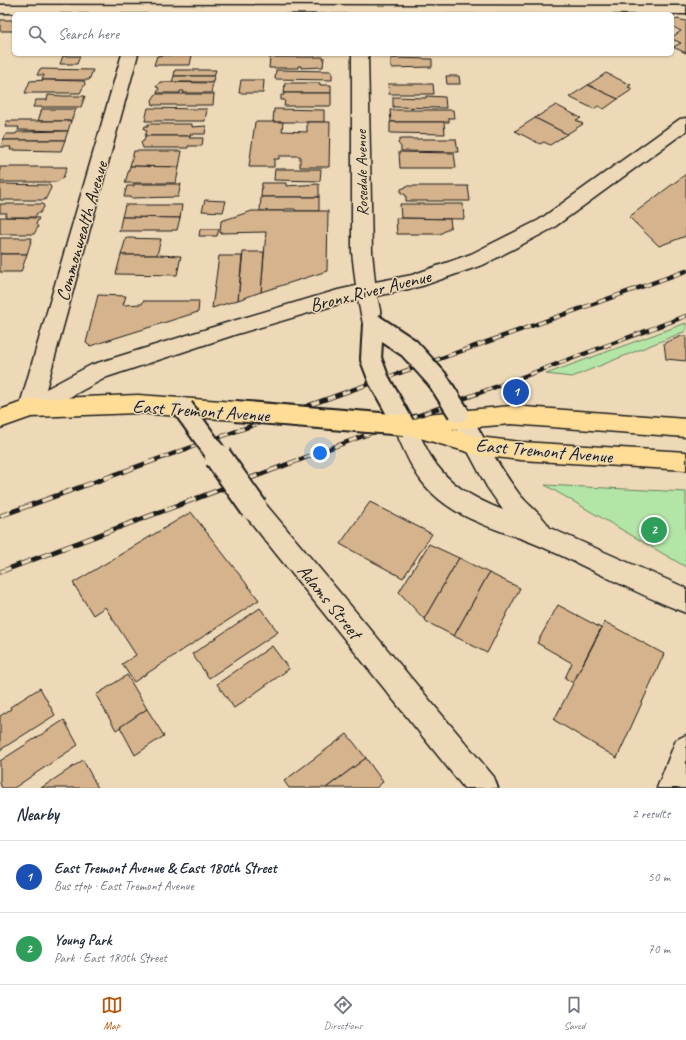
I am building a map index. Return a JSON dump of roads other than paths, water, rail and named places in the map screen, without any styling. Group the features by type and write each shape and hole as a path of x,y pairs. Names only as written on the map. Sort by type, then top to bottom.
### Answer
{"main road":[{"name":"East Tremont Avenue","path":"0,419 30,408 138,404 417,432 478,446 521,451 686,461"},
{"name":"East Tremont Avenue","path":"417,432 461,416 511,415 686,428"}],"street":[{"path":"0,9 359,8 563,5 686,10"},
{"name":"Commonwealth Avenue","path":"30,408 129,56"},
{"name":"Rosedale Avenue","path":"360,56 362,252 366,291 373,324 371,359 379,380 417,432 433,479 448,493 471,506 548,538 686,601"},
{"name":"Bronx River Avenue","path":"30,408 99,371 230,329 338,297 432,276 478,259 514,242 546,224 686,123"},
{"path":"373,324 409,348 437,379 461,416 495,480 516,509 548,538"},
{"name":"Adams Street","path":"183,408 254,508 483,788"},
{"path":"672,788 686,750"}],"railway":[{"path":"161,458 686,271"},
{"path":"304,458 686,316"},
{"path":"0,516 164,457"},
{"path":"0,572 307,457"}],"place":[{"name":"East Tremont Avenue & East 180th Street","path":"516,392"},
{"name":"Young Park","path":"654,530"}]}
